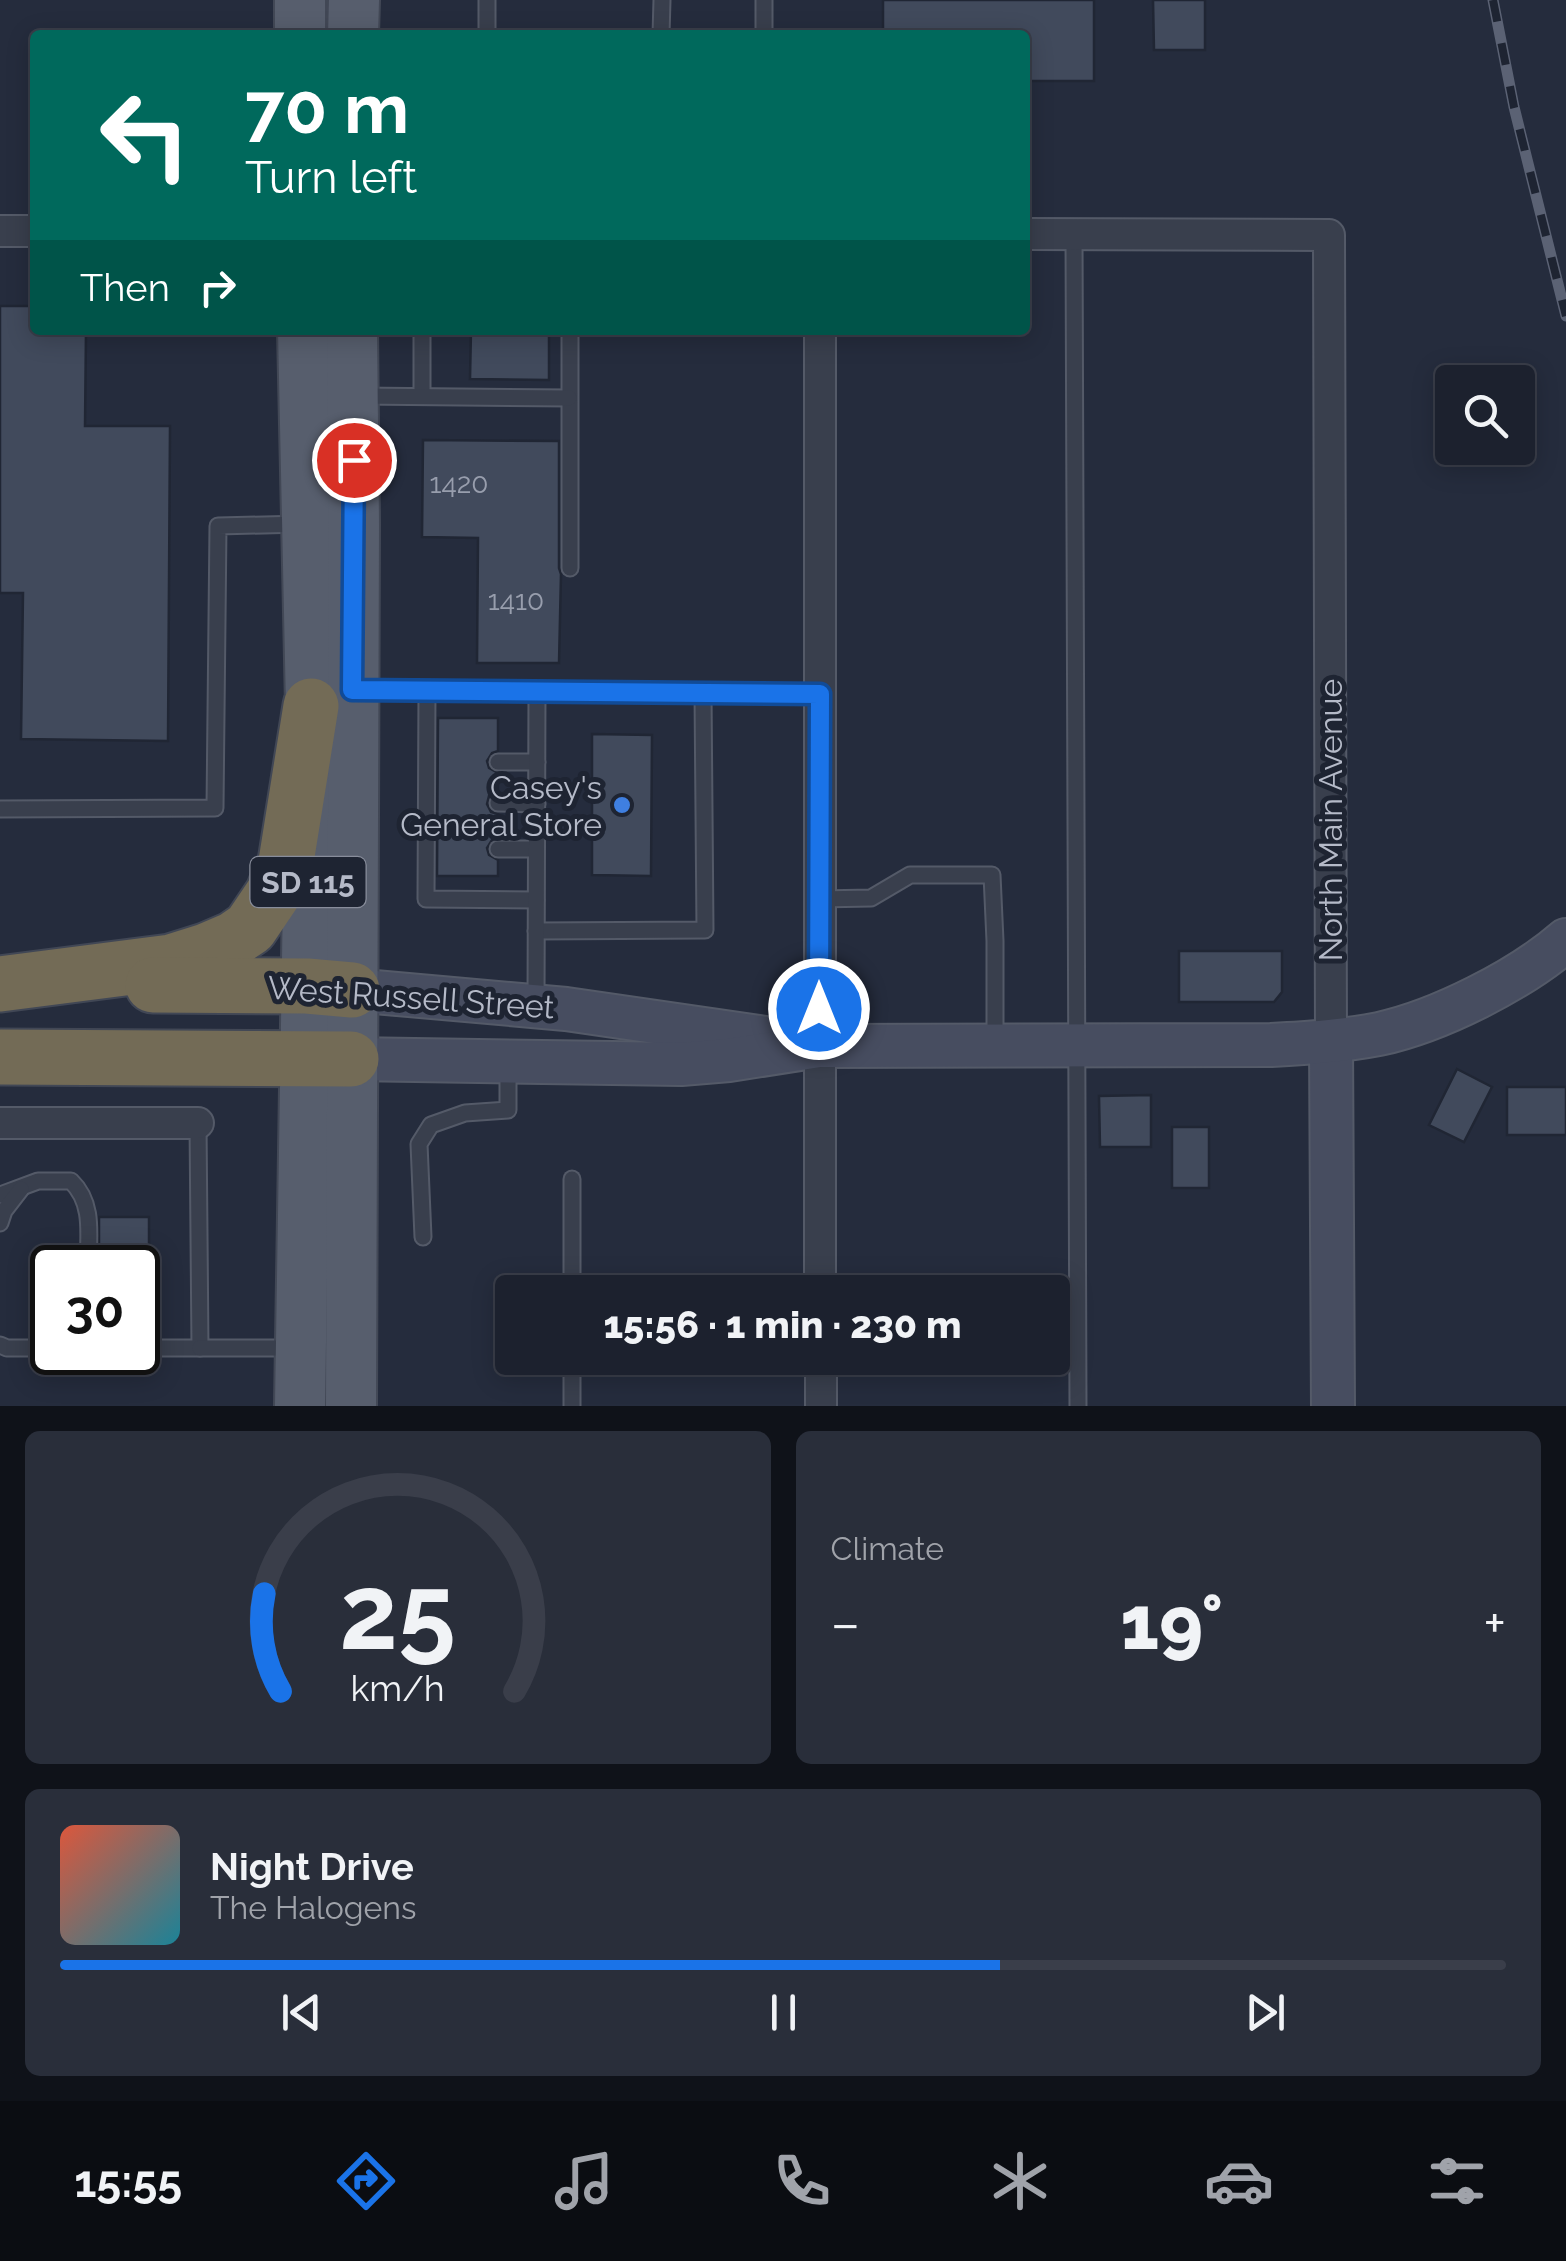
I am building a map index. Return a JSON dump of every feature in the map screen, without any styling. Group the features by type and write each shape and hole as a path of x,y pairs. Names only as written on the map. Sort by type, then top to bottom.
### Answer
{"highway":[{"path":"0,986 171,962 206,951 250,928 273,894 286,862 327,693"},
{"name":"West Russell Street","path":"0,986 204,984 330,988"},
{"name":"West Russell Street","path":"0,1057 327,1059"}],"main road":[{"path":"300,0 300,30"},
{"path":"353,30 354,0"},
{"name":"SD 115","path":"306,335 329,396"},
{"name":"SD 115","path":"300,1406 325,1348 330,988 329,396 350,335"},
{"name":"West Russell Street","path":"327,1059 680,1064 819,1046 1331,1042 1383,1033 1432,1017 1482,994 1566,940"},
{"name":"West Russell Street","path":"330,988 536,1006 819,1046"},
{"name":"North Main Avenue","path":"1331,1042 1332,1406"},
{"name":"SD 115","path":"325,1348 350,1406"}],"street":[{"path":"0,231 30,231"},
{"path":"1030,234 1074,234"},
{"name":"North Main Avenue","path":"1074,234 1329,234 1331,1042"},
{"path":"820,335 820,1275"},
{"path":"0,1123 198,1123"},
{"path":"821,1375 821,1406"}],"lane":[{"path":"487,0 487,30"},
{"path":"661,30 662,0"},
{"path":"764,0 764,30"},
{"path":"1074,234 1078,1406"},
{"path":"422,335 422,396"},
{"path":"570,335 570,568"},
{"path":"329,396 569,398"},
{"path":"0,810 215,808 218,526 330,524"},
{"path":"427,692 432,762 426,898 536,900"},
{"path":"536,1006 537,692"},
{"path":"327,693 820,694"},
{"path":"536,930 704,930 703,693"},
{"path":"498,762 537,762"},
{"path":"498,803 537,804"},
{"path":"498,849 536,849"},
{"path":"820,898 872,898 910,875 992,875 995,1045"},
{"path":"424,1237 419,1144 431,1125 465,1113 508,1110 508,1061"},
{"path":"198,1123 200,1348"},
{"path":"572,1179 572,1275"},
{"path":"0,1195 38,1181 71,1181 82,1191 88,1207 88,1245"},
{"path":"0,1223 22,1187"},
{"path":"0,1346 30,1347"},
{"path":"160,1348 325,1348"},
{"path":"572,1375 572,1406"}],"building":[{"path":"883,0 1094,0 1094,81 1030,81 1030,30 883,30"},
{"path":"1153,0 1205,0 1205,50 1154,50"},
{"path":"0,306 30,306 30,335 86,335 85,426 170,426 168,741 21,739 23,593 0,593"},
{"path":"471,335 549,335 549,380 470,379"},
{"path":"423,440 559,441 559,663 477,663 478,538 422,537"},
{"name":"Casey's General Store","path":"438,718 498,718 498,751 487,761 489,768 498,773 498,792 489,796 487,804 491,812 498,814 498,838 487,848 489,855 498,860 498,876 437,876"},
{"name":"Casey's General Store","path":"592,734 652,735 651,876 592,875"},
{"path":"1179,951 1282,951 1282,992 1274,1002 1179,1002"},
{"path":"1457,1069 1492,1087 1464,1142 1429,1125"},
{"path":"1507,1087 1566,1087 1566,1135 1507,1135"},
{"path":"1151,1095 1151,1147 1100,1147 1099,1096"},
{"path":"1172,1127 1209,1127 1209,1188 1172,1188"},
{"path":"99,1217 149,1217 149,1245 99,1245"}],"railway":[{"path":"1493,0 1514,107 1566,316"}],"place":[{"name":"Casey's General Store","path":"622,805"}],"route":[{"path":"354,460 352,690 820,694 819,1009"}]}
